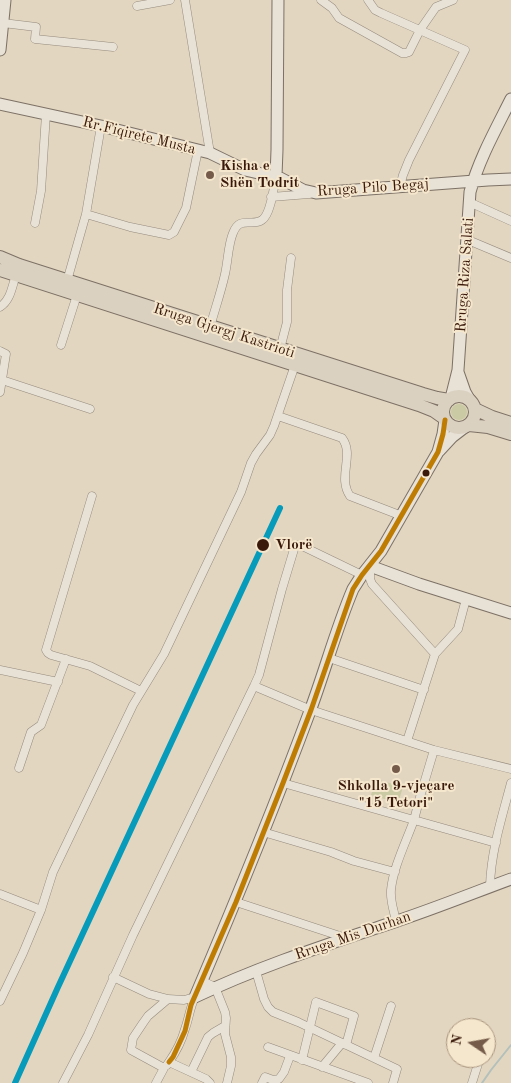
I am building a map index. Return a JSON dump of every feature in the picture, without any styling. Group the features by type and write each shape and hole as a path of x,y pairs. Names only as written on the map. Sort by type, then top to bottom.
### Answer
{"main road":[{"name":"Rruga Gjergj Kastrioti","path":"0,257 19,265 210,327 423,394 450,399"},
{"name":"Rruga Gjergj Kastrioti","path":"0,270 419,405 434,411 445,419"},
{"path":"511,423 492,417 462,396 450,399 444,408 445,419 454,427 488,427 511,434"},
{"path":"467,426 474,418 472,404"}],"street":[{"path":"0,50 5,0"},
{"path":"137,6 170,0"},
{"path":"185,0 210,153"},
{"path":"210,327 224,277 233,233 238,224 261,221 267,212 272,198 276,176 278,0"},
{"path":"321,0 332,8 339,18 406,53 409,52 420,30 436,8 453,0"},
{"path":"368,0 375,10 465,50 409,160 400,186"},
{"path":"3,24 36,27 35,40 113,47"},
{"name":"Rruga Riza Salati","path":"458,370 469,202 473,181 484,153 511,99"},
{"name":"Rr.Fiqirete Musta","path":"0,104 101,126 210,153 245,170 276,176"},
{"path":"35,223 41,191 46,114"},
{"path":"68,280 86,214 101,126"},
{"path":"86,214 130,227 168,235 172,234 186,208 198,150"},
{"name":"Rruga Pilo Begaj","path":"276,176 303,190 316,194 400,186 511,179"},
{"path":"272,198 316,194"},
{"path":"469,202 511,221"},
{"path":"468,240 511,258"},
{"path":"280,349 287,322 287,290 291,258"},
{"path":"0,307 8,300 16,275"},
{"path":"61,345 76,295"},
{"path":"0,351 6,354 0,392"},
{"path":"0,1001 41,910 54,872 133,705 164,654 241,492 251,463 270,435 295,365"},
{"path":"450,399 458,370"},
{"path":"458,370 462,385 472,404"},
{"path":"2,380 90,409"},
{"path":"278,416 342,438 347,450 344,480 350,496 402,516"},
{"path":"438,452 445,419"},
{"path":"160,1082 185,1031 189,1011 236,902 283,784 357,582 381,551 438,452 452,437 467,426"},
{"path":"92,496 46,650 48,653 66,660 99,670 141,691"},
{"path":"63,1083 88,1035 132,935 259,675 295,546 300,545 362,575"},
{"path":"370,566 419,584 511,613"},
{"path":"370,566 372,584 436,654"},
{"path":"407,741 436,654 458,629 466,599"},
{"path":"329,658 424,690"},
{"path":"19,768 31,732 41,725 66,660"},
{"path":"0,670 58,682"},
{"path":"254,686 311,710 434,750 511,769"},
{"path":"396,921 391,892 395,872 414,820 434,750"},
{"path":"283,784 496,843"},
{"path":"490,886 492,860 511,784"},
{"path":"263,832 395,872"},
{"name":"Rruga Mis Durhan","path":"195,997 256,971 511,879"},
{"path":"0,894 41,910"},
{"path":"236,902 346,938"},
{"path":"256,971 268,1007 273,1012 397,1069 393,1083"},
{"path":"113,977 149,994 168,999 184,1000 195,997"},
{"path":"202,981 215,987 225,1012 226,1040 231,1057 228,1083"},
{"path":"168,999 148,1016 133,1038 131,1050 167,1065 191,1072 210,1083"},
{"path":"302,1060 316,1002 354,1016 344,1044 322,1067"},
{"path":"374,1058 391,1006"},
{"path":"191,1072 208,1037 225,1026"},
{"path":"268,1048 368,1083"},
{"path":"262,1083 265,1077 276,1080 282,1076 290,1056"},
{"path":"472,1083 477,1068"}],"green space":[{"path":"459,404 465,406 467,412 465,418 459,420 453,418 451,412 453,406"},
{"path":"376,779 403,787 398,803 371,795"}],"waterway":[{"path":"482,1083 511,1045"}],"transit line":[{"path":"169,1062 185,1031 191,1005 236,902 283,783 311,710 353,589 381,551 438,452 445,420"},
{"path":"15,1083 280,508"}],"place":[{"name":"Kisha e Shën Todrit","path":"210,175"},
{"name":"Vlorë","path":"263,545"},
{"name":"Shkolla 9-vjeçare \"15 Tetori\"","path":"396,769"}]}
